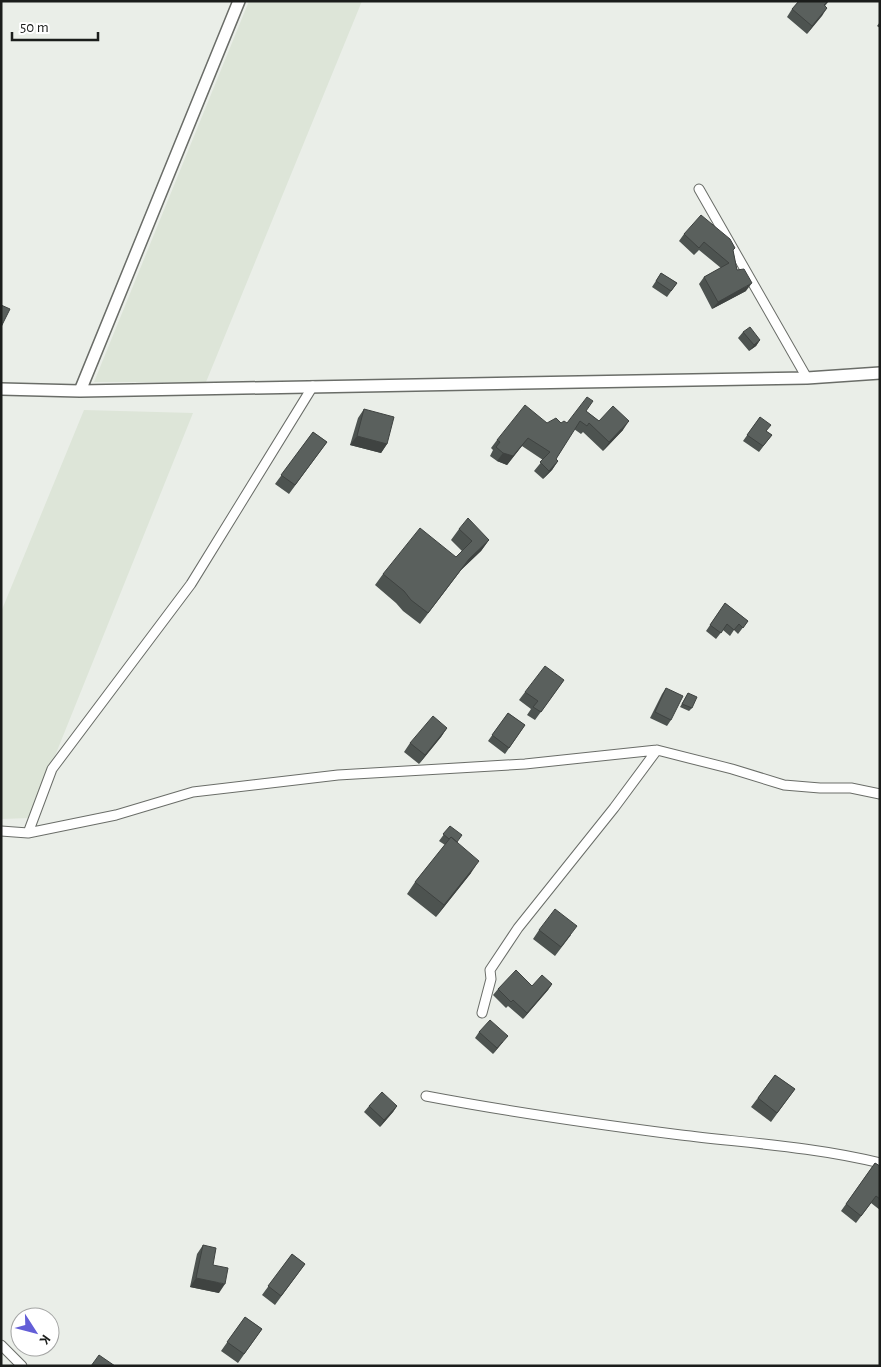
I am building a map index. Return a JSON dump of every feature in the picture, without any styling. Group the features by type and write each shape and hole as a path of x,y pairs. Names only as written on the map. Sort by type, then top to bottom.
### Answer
{"street":[{"path":"80,392 239,1"},
{"path":"699,189 807,378"},
{"path":"1,389 80,392 807,378 880,373"},
{"path":"28,833 52,769 191,584 314,386"},
{"path":"482,1013 491,979 490,970 518,928 614,808 657,750"},
{"path":"1,831 28,833 116,815 193,792 338,775 525,764 657,750 732,769 784,785 851,788 880,794"},
{"path":"426,1096 505,1111 841,1154 880,1163"},
{"path":"1,1344 22,1366"}],"shaded area":[{"path":"249,1 362,1 206,382 94,382"},
{"path":"84,410 193,413 30,818 1,819 1,612"}],"building":[{"path":"799,1 828,1 824,5 827,8 812,26 792,9"},
{"path":"701,215 730,239 735,248 733,250 737,270 744,269 752,283 718,302 704,277 729,263 704,242 699,248 684,234"},
{"path":"661,273 677,283 671,291 656,281"},
{"path":"1,305 10,309 1,327"},
{"path":"750,327 760,340 754,345 743,332"},
{"path":"587,397 593,401 586,411 599,421 613,406 629,421 609,442 589,423 587,426 580,421 556,459 558,461 549,471 540,462 550,452 528,438 513,456 503,453 496,447 500,442 497,440 525,405 547,423 556,418 561,423 564,421 567,423"},
{"path":"364,409 394,417 387,444 357,436"},
{"path":"760,417 771,425 766,431 772,435 763,446 747,435"},
{"path":"313,432 327,442 295,485 281,475"},
{"path":"468,518 489,540 469,559 428,613 383,574 420,528 456,557 472,541 459,529"},
{"path":"725,603 748,621 743,628 739,624 734,630 727,624 721,633 710,625"},
{"path":"545,666 564,680 541,712 533,707 538,701 525,692"},
{"path":"666,688 683,696 671,720 655,712"},
{"path":"688,693 697,697 692,708 682,704"},
{"path":"508,713 525,725 509,748 492,735"},
{"path":"433,716 447,728 425,755 410,743"},
{"path":"450,826 462,835 457,842 443,834"},
{"path":"451,837 479,861 444,905 415,882"},
{"path":"555,909 577,926 561,947 539,930"},
{"path":"516,970 532,986 542,975 552,984 527,1013 513,1000 511,1002 498,989"},
{"path":"490,1020 508,1036 497,1048 479,1032"},
{"path":"775,1075 795,1089 777,1113 758,1098"},
{"path":"382,1092 397,1106 384,1120 369,1106"},
{"path":"875,1163 880,1166 880,1199 876,1196 861,1216 846,1204"},
{"path":"203,1245 216,1248 213,1265 228,1268 225,1284 196,1278"},
{"path":"292,1254 305,1264 281,1296 268,1286"},
{"path":"245,1317 262,1329 244,1354 227,1342"},
{"path":"99,1355 115,1366 91,1366"}]}
